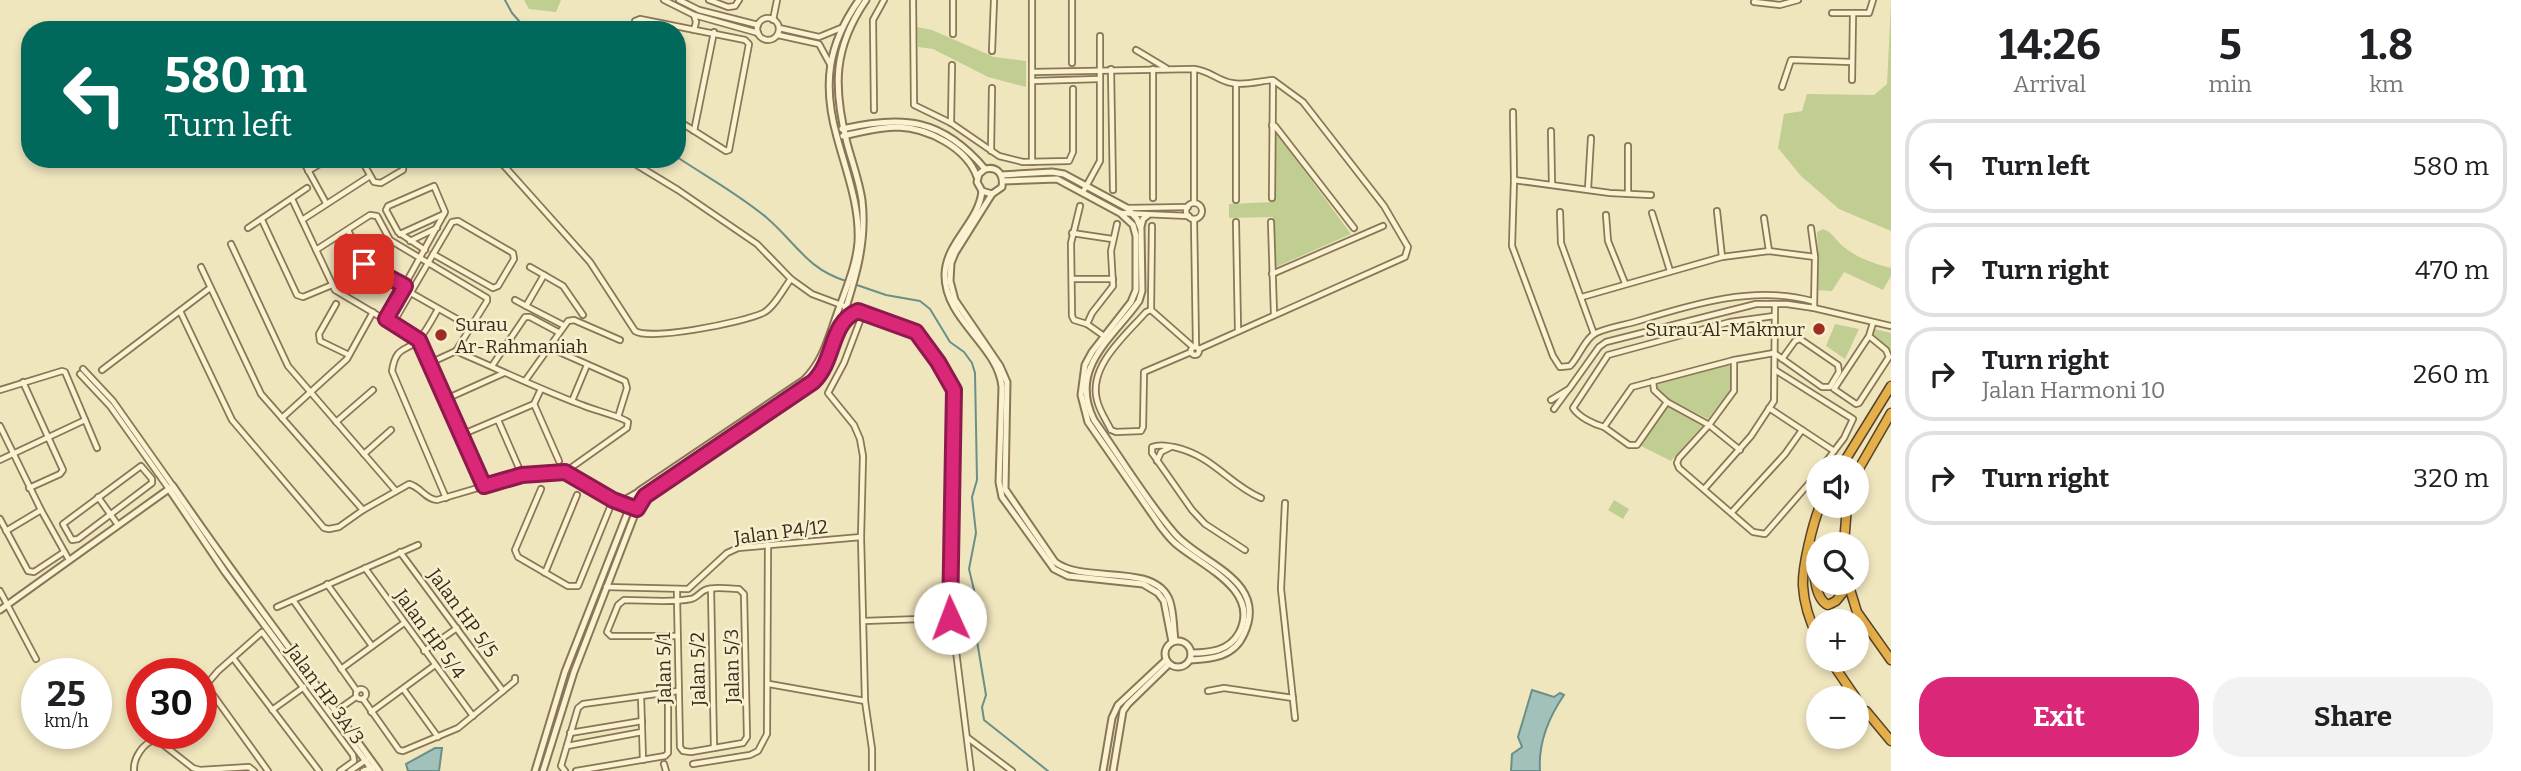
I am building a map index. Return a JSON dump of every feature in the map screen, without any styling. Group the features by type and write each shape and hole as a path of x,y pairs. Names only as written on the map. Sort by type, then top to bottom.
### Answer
{"highway":[{"path":"1848,455 1891,386"},
{"path":"1867,455 1891,413"},
{"path":"1806,566 1803,584 1808,609"},
{"path":"1819,595 1821,601 1828,605 1833,604 1840,595"},
{"path":"1853,595 1863,622 1891,660"},
{"path":"1869,715 1891,741"}],"street":[{"path":"664,0 694,15 758,33 765,40 778,35 819,44 830,64"},
{"path":"679,0 699,10 758,26"},
{"path":"709,0 728,7 735,6 739,0"},
{"path":"773,20 777,0"},
{"path":"855,270 857,218 851,183 831,112 830,64 835,40 859,0"},
{"path":"621,502 804,380 822,356 864,242 860,191 841,115 838,63 852,21 866,0"},
{"path":"874,110 873,20 884,0"},
{"path":"913,0 913,102 916,107 951,123 991,152 1014,161 1066,162 1073,156 1073,89"},
{"path":"953,0 953,34"},
{"path":"992,51 994,0"},
{"path":"1032,0 1032,162"},
{"path":"1072,0 1072,62"},
{"path":"1754,2 1780,5 1798,0"},
{"path":"1832,13 1869,13 1872,0"},
{"path":"694,15 694,30"},
{"path":"1852,80 1853,15"},
{"path":"758,33 758,26 766,19 773,20 779,28 819,37 841,28"},
{"path":"701,30 703,25 711,20"},
{"path":"778,35 779,28"},
{"path":"686,29 714,32 745,40 749,44 729,150 726,151 686,126"},
{"path":"694,131 714,32"},
{"path":"1084,189 1100,162 1100,36"},
{"path":"1136,50 1166,69"},
{"path":"1782,88 1791,60 1852,62"},
{"path":"951,123 952,65"},
{"path":"1111,69 1113,190"},
{"path":"1153,69 1153,198"},
{"path":"1032,72 1194,69 1204,70 1228,83 1273,80 1303,102 1384,206 1408,251 1405,257 1144,372 1141,431 1116,432 1111,430 1097,400 1095,387 1101,366 1148,311 1152,226"},
{"path":"1194,69 1194,203"},
{"path":"1073,80 1074,72"},
{"path":"1032,81 1099,79"},
{"path":"1272,198 1273,80"},
{"path":"1236,84 1236,200"},
{"path":"991,152 992,88"},
{"path":"1513,112 1512,246 1556,363 1565,368 1574,362 1594,334 1654,316 1732,298 1773,295 1812,300"},
{"path":"841,115 858,129 897,127 933,136 967,158 978,177 977,182 982,191 992,194 998,192 1002,178"},
{"path":"836,134 887,120 926,127 962,145 985,169 995,169 1002,178"},
{"path":"1272,125 1354,228"},
{"path":"849,148 858,129"},
{"path":"1551,131 1552,185"},
{"path":"1588,189 1591,138"},
{"path":"1628,146 1629,194"},
{"path":"306,168 327,203"},
{"path":"308,171 313,168"},
{"path":"366,168 374,182 381,183 403,168"},
{"path":"506,168 577,246 635,331 642,335 670,334 766,312 791,279"},
{"path":"642,168 757,244 791,279 819,298 916,332 954,390 950,618 971,771"},
{"path":"978,177 985,169"},
{"path":"302,220 370,176"},
{"path":"1002,178 1057,179 1127,208 1141,229"},
{"path":"1514,180 1651,195"},
{"path":"386,319 422,258 445,213 433,186 388,206 386,211 400,234 425,250"},
{"path":"248,228 307,188"},
{"path":"1084,189 1131,220 1135,230 1136,290 1131,302 1091,352 1082,374 1081,395 1088,422 1174,542 1234,589 1243,609 1243,623 1235,640 1223,649 1190,656 1180,667 1167,662"},
{"path":"982,191 975,211 950,253 945,274 953,305 999,372 1002,387 999,491 1054,569 1068,576 1143,584 1158,593 1164,601 1173,641"},
{"path":"992,194 955,253 951,263 950,281 955,300 1005,374 1005,489 1061,567 1077,572 1141,579 1160,587 1170,603 1173,641 1165,649 1167,662"},
{"path":"292,199 335,290 419,340 484,486"},
{"path":"1127,208 1188,207 1194,203"},
{"path":"1120,212 1134,215 1201,215 1199,205 1194,203"},
{"path":"1080,206 1072,233 1072,316 1074,320 1087,324 1104,336"},
{"path":"1188,207 1192,217 1195,349"},
{"path":"1717,211 1722,257"},
{"path":"1560,212 1561,243 1594,334"},
{"path":"400,234 445,213"},
{"path":"1652,213 1670,271"},
{"path":"316,250 374,215 390,240 487,298 456,351 430,363"},
{"path":"1148,215 1143,219 1141,229 1142,291 1139,301 1092,363 1087,375 1087,400 1094,420 1177,536 1234,579 1242,589 1247,603 1248,626 1242,639 1222,656 1190,656"},
{"path":"1606,215 1608,241 1625,284"},
{"path":"1764,218 1769,251"},
{"path":"262,219 297,295 303,297 332,285"},
{"path":"393,323 433,254 453,222 458,221 513,253 514,259 498,286 493,288 433,254"},
{"path":"1236,222 1238,330"},
{"path":"1271,222 1273,314"},
{"path":"1087,324 1092,313 1112,289 1112,239 1116,224"},
{"path":"1272,274 1383,226"},
{"path":"410,241 438,227"},
{"path":"1811,228 1815,257 1812,300 1814,308"},
{"path":"348,230 364,264 405,286"},
{"path":"1072,233 1112,239"},
{"path":"231,244 288,366 396,491"},
{"path":"1581,297 1722,257 1769,251 1815,257"},
{"path":"201,267 261,394 363,510"},
{"path":"530,267 563,286 583,316"},
{"path":"526,306 544,275"},
{"path":"1072,279 1112,279"},
{"path":"102,370 210,288"},
{"path":"411,293 471,327"},
{"path":"846,296 859,311"},
{"path":"516,300 563,325"},
{"path":"336,304 319,334 320,341 349,355"},
{"path":"1705,488 1740,450 1774,401 1775,304"},
{"path":"1554,409 1561,403 1599,347 1606,342 1743,306 1775,304 1814,308 1891,326"},
{"path":"535,771 565,672 627,513 645,496 813,382 827,365 841,322 843,305"},
{"path":"438,309 419,340 399,352 392,371 446,498"},
{"path":"180,310 232,420 324,528 339,527 406,485 413,485 429,499 446,498 522,475 565,472 627,428 628,422 618,417 541,389 456,351"},
{"path":"841,322 859,311"},
{"path":"859,311 844,363 828,393 849,418 860,439 863,456 861,537 865,701 872,771"},
{"path":"1148,311 1195,349"},
{"path":"282,418 349,355 373,312"},
{"path":"1667,402 1637,445 1629,445 1573,408 1608,355 1730,323 1774,316"},
{"path":"492,367 525,317 558,332"},
{"path":"525,382 568,321 574,320 620,340"},
{"path":"1869,336 1886,350 1889,357 1856,404 1834,389 1869,336 1872,323"},
{"path":"1186,340 1194,336"},
{"path":"1604,427 1632,387 1734,360 1774,353 1782,359 1825,388 1830,387 1839,372 1838,365 1800,339 1795,341 1782,359"},
{"path":"548,347 628,384 618,417"},
{"path":"1734,360 1734,391 1677,463 1679,468 1753,532 1765,534 1806,486"},
{"path":"572,401 587,365"},
{"path":"1774,369 1852,416 1853,422 1831,455"},
{"path":"0,390 65,372 97,448"},
{"path":"82,372 171,487 225,572 375,769 362,771"},
{"path":"446,399 505,373"},
{"path":"23,382 63,470 60,474 29,488"},
{"path":"1653,382 1654,390 1667,402 1709,425 1740,450"},
{"path":"461,435 534,404 541,389"},
{"path":"1551,400 1569,389"},
{"path":"336,422 373,390"},
{"path":"534,404 559,461"},
{"path":"1769,408 1834,451"},
{"path":"0,460 85,420"},
{"path":"498,420 522,475"},
{"path":"0,426 29,488 69,560"},
{"path":"364,454 391,429"},
{"path":"1732,512 1785,454 1802,430"},
{"path":"1245,550 1205,524 1192,510 1157,461 1152,447 1159,445 1186,449 1204,458 1241,487 1261,498"},
{"path":"1157,461 1161,452 1172,447"},
{"path":"141,466 152,478 152,484 111,515 78,539 72,540 63,524 141,466"},
{"path":"565,472 613,500 634,507"},
{"path":"0,610 171,487"},
{"path":"541,489 515,550 518,557 568,586 578,586 613,500"},
{"path":"543,771 573,672 639,491"},
{"path":"545,573 577,495"},
{"path":"98,497 118,525"},
{"path":"621,502 627,513"},
{"path":"1285,503 1281,589 1295,718"},
{"path":"6,531 41,510"},
{"path":"0,519 28,571 34,572 64,552"},
{"name":"Jalan P4/12","path":"677,589 692,586 727,553 738,548 861,537"},
{"path":"277,607 418,545"},
{"path":"693,764 750,755 758,751 768,734 768,545"},
{"name":"Jalan HP 5/5","path":"400,552 503,691"},
{"name":"Jalan HP 5/4","path":"365,568 472,716"},
{"path":"327,584 372,646"},
{"path":"606,587 677,589"},
{"name":"Jalan 5/1","path":"677,589 680,747"},
{"name":"Jalan 5/3","path":"676,636 611,636 607,632 618,605 624,600 692,599 711,589 739,589 744,594 747,737 743,743 691,752 683,751 680,747"},
{"name":"Jalan 5/2","path":"711,589 714,748"},
{"path":"0,591 35,658"},
{"path":"293,600 399,750 403,751 458,728 515,681 515,678"},
{"path":"863,621 950,618"},
{"path":"341,669 404,623"},
{"path":"424,651 457,628"},
{"name":"Jalan HP 3A/3","path":"233,658 260,632 355,758 340,771"},
{"path":"1173,641 1184,642 1190,656"},
{"path":"268,771 206,685 233,658 319,771"},
{"path":"1103,771 1112,718 1118,705 1167,662"},
{"path":"1113,771 1123,711 1167,662"},
{"path":"371,712 435,666"},
{"path":"565,672 573,672"},
{"path":"769,684 865,701"},
{"path":"272,710 304,687"},
{"path":"1208,691 1224,688 1293,698"},
{"path":"404,690 438,737"},
{"path":"565,771 561,766 566,746 578,708 583,704 678,691"},
{"path":"576,771 665,756 670,751 668,693"},
{"path":"334,713 359,696"},
{"path":"641,696 643,760"},
{"path":"570,733 642,721"},
{"path":"566,746 642,732"},
{"path":"967,738 1012,771"},
{"path":"134,771 134,761 150,741 156,739 193,768 200,770 248,767 254,771"},
{"path":"538,760 548,753"},
{"path":"350,771 367,759"},
{"path":"538,760 543,771"},
{"path":"664,764 666,771"}],"green space":[{"path":"524,0 561,0 556,12 529,9"},
{"path":"1891,3 1891,231 1839,209 1801,176 1778,148 1784,114 1802,111 1807,94 1874,95 1887,84"},
{"path":"917,27 932,30 994,57 1026,61 1026,87 988,77 933,49 918,47"},
{"path":"1275,131 1351,234 1274,268 1273,217 1229,218 1229,204 1272,202"},
{"path":"1823,229 1855,254 1891,268 1891,276 1883,290 1844,272 1832,291 1816,290 1819,267 1817,232"},
{"path":"1835,324 1859,329 1845,359 1826,346"},
{"path":"1874,329 1891,333 1891,350 1870,339"},
{"path":"1728,365 1731,367 1731,389 1708,419 1659,394 1655,388 1656,384"},
{"path":"1668,405 1703,425 1671,461 1641,446"},
{"path":"1614,500 1629,509 1623,519 1608,510"}],"water":[{"path":"1532,690 1554,697 1560,693 1564,695 1546,731 1541,750 1540,771 1511,771 1512,754 1522,747 1518,737"},
{"path":"435,748 442,748 439,771 408,771 406,764"}],"waterway":[{"path":"505,0 519,21"},
{"path":"686,163 757,210 821,270 846,281"},
{"path":"854,284 886,295 920,301 930,309 950,342 964,352 972,363 975,373 977,480 972,497 976,533 969,569 975,594 973,617 986,695 982,707 984,720 1048,771"}],"place":[{"name":"Surau Al-Makmur","path":"1819,329"},
{"name":"Surau Ar-Rahmaniah","path":"441,335"}],"route":[{"path":"364,264 405,286 386,319 419,340 484,486 522,475 565,472 613,500 637,509 645,496 822,374 841,322 851,314 858,311 916,332 954,390 950,618"}]}
